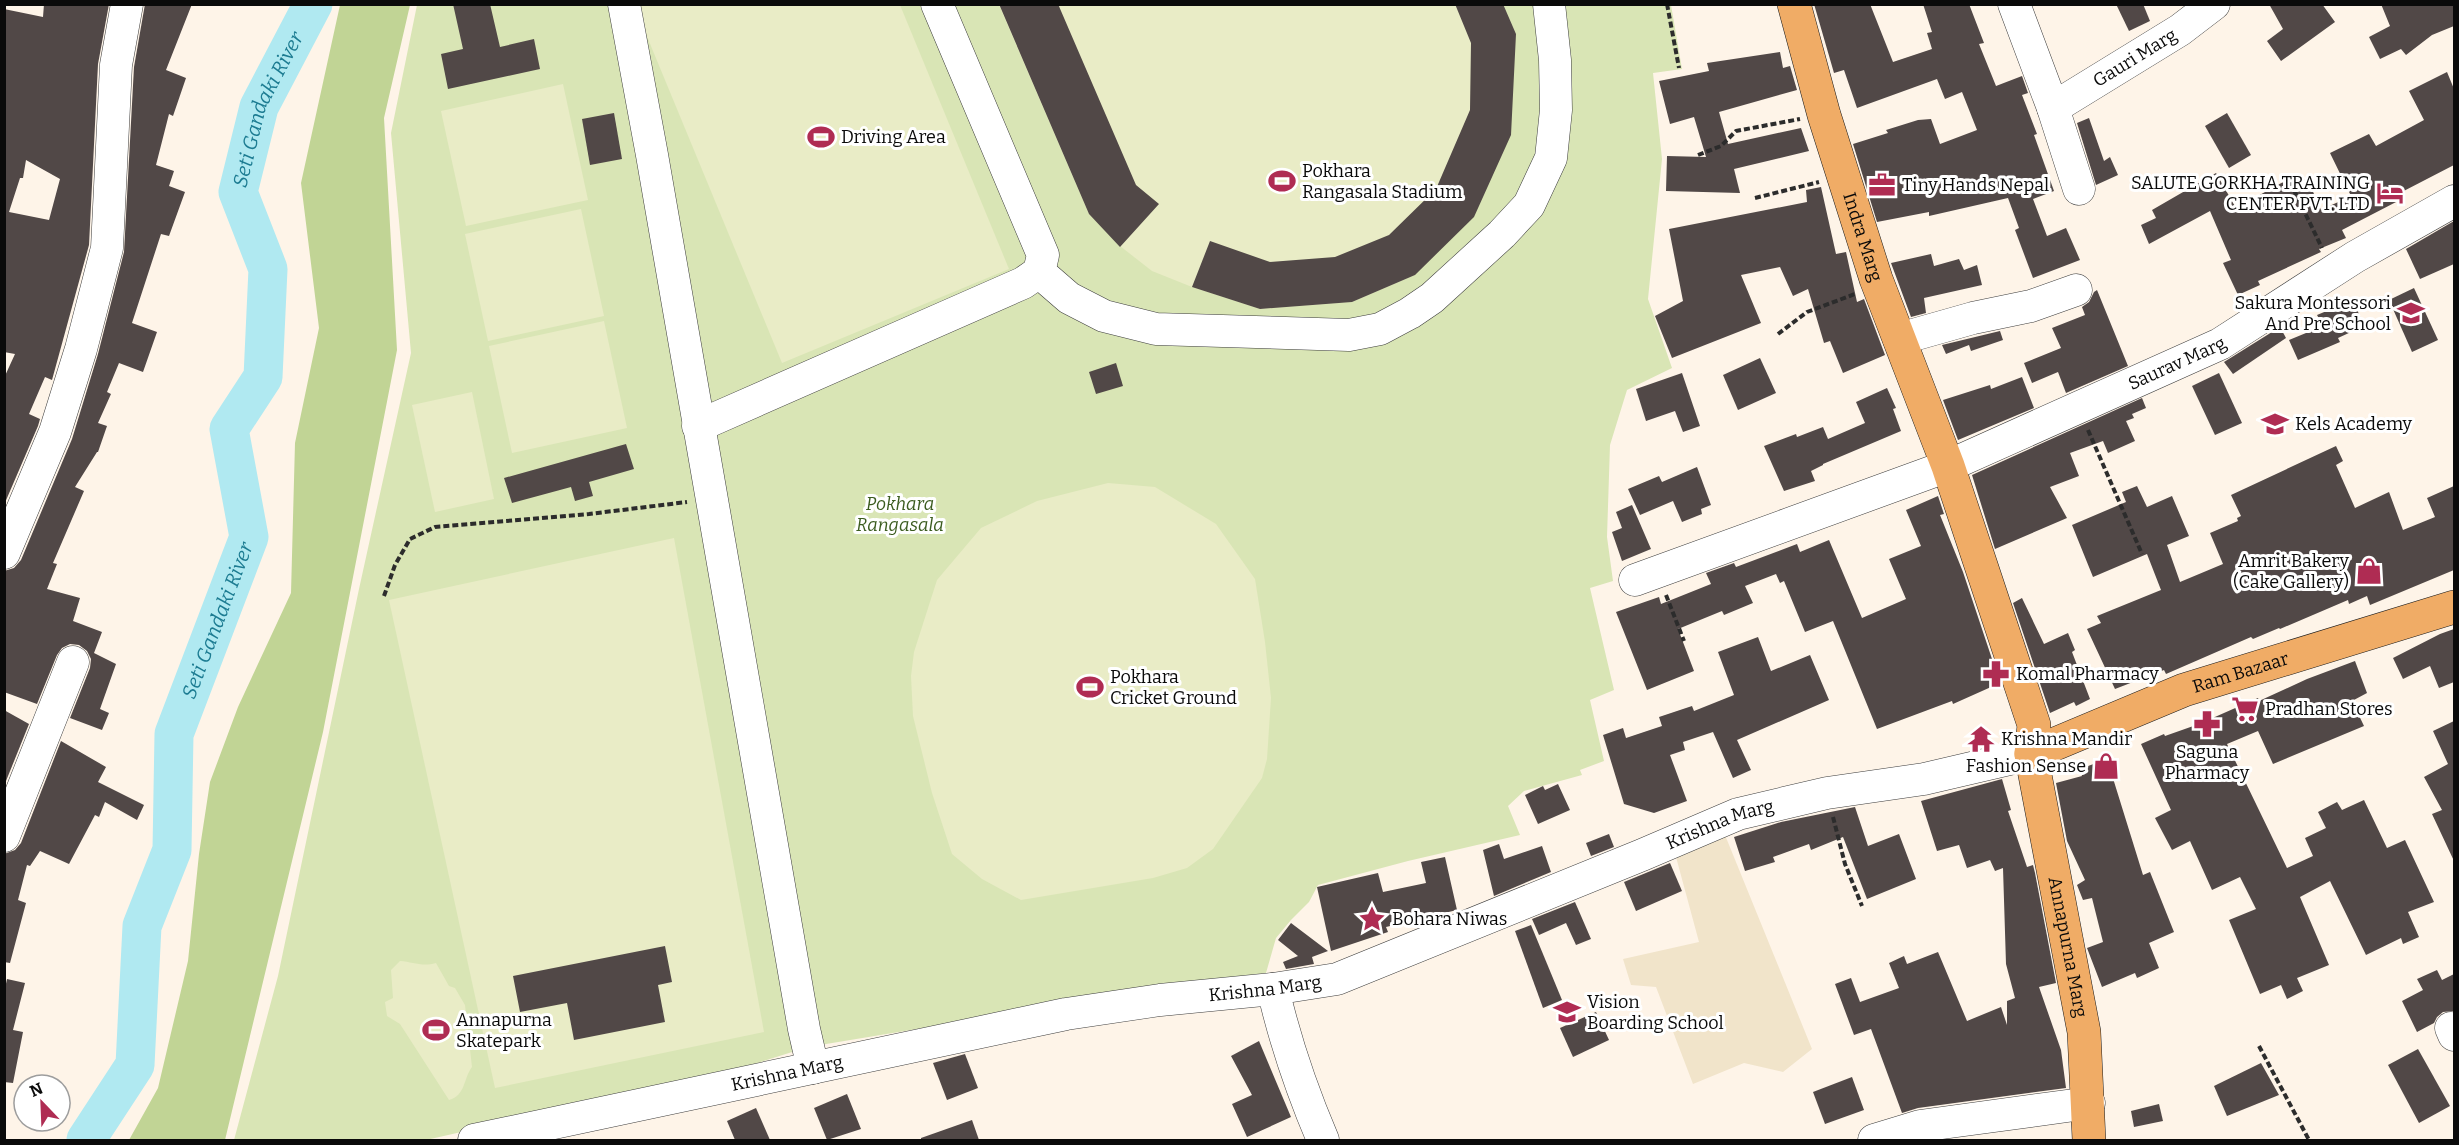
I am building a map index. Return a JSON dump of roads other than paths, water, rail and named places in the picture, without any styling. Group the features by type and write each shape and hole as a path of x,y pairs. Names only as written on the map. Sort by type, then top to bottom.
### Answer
{"main road":[{"name":"Indra Marg","path":"1794,4 1824,115 1878,285 1948,465 2034,725 2031,754"},
{"name":"Ram Bazaar","path":"2031,754 2184,690 2454,606"},
{"name":"Annapurna Marg","path":"2031,754 2084,1032 2089,1140"}],"street":[{"path":"4,553 55,432 81,349 107,248 116,65 126,4"},
{"path":"624,4 804,1029 813,1068"},
{"path":"698,426 1023,283 1038,272 1043,255 937,4"},
{"path":"1038,272 1069,298 1104,316 1156,329 1349,335 1380,329 1432,298 1502,234 1529,205 1551,158 1556,110 1555,60 1549,4"},
{"path":"2014,4 2053,108 2079,189"},
{"name":"Gauri Marg","path":"2053,108 2181,30 2214,4"},
{"name":"Saurav Marg","path":"1948,465 2220,344 2334,270 2454,201"},
{"path":"1899,339 1972,318 2031,306 2076,290"},
{"path":"1646,576 1948,465"},
{"path":"4,836 73,662"},
{"name":"Krishna Marg","path":"474,1140 1066,1014 1337,979 1738,814 1827,793 1924,779 2031,754"},
{"path":"1273,989 1283,1032 1301,1088 1323,1140"},
{"path":"1874,1140 1920,1126 2089,1103"}],"waterway":[{"name":"Seti Gandaki River","path":"86,1140 135,1065 142,926 172,850 174,734 249,537 229,429 263,377 268,269 238,192 259,107 313,4"}],"place":[{"name":"Driving Area","path":"821,137"},
{"name":"Pokhara Rangasala Stadium","path":"1282,181"},
{"name":"Tiny Hands Nepal","path":"1882,185"},
{"name":"SALUTE GORKHA TRAINING CENTER PVT. LTD","path":"2390,193"},
{"name":"Sakura Montessori And Pre School","path":"2411,313"},
{"name":"Kels Academy","path":"2275,424"},
{"name":"Amrit Bakery (Cake Gallery)","path":"2369,571"},
{"name":"Komal Pharmacy","path":"1996,674"},
{"name":"Pokhara Cricket Ground","path":"1090,687"},
{"name":"Pradhan Stores","path":"2245,709"},
{"name":"Saguna Pharmacy","path":"2207,724"},
{"name":"Krishna Mandir","path":"1981,739"},
{"name":"Fashion Sense","path":"2106,766"},
{"name":"Bohara Niwas","path":"1372,919"},
{"name":"Vision Boarding School","path":"1567,1012"},
{"name":"Annapurna Skatepark","path":"436,1030"}],"park label":[{"name":"Pokhara Rangasala","path":"900,514"}]}
